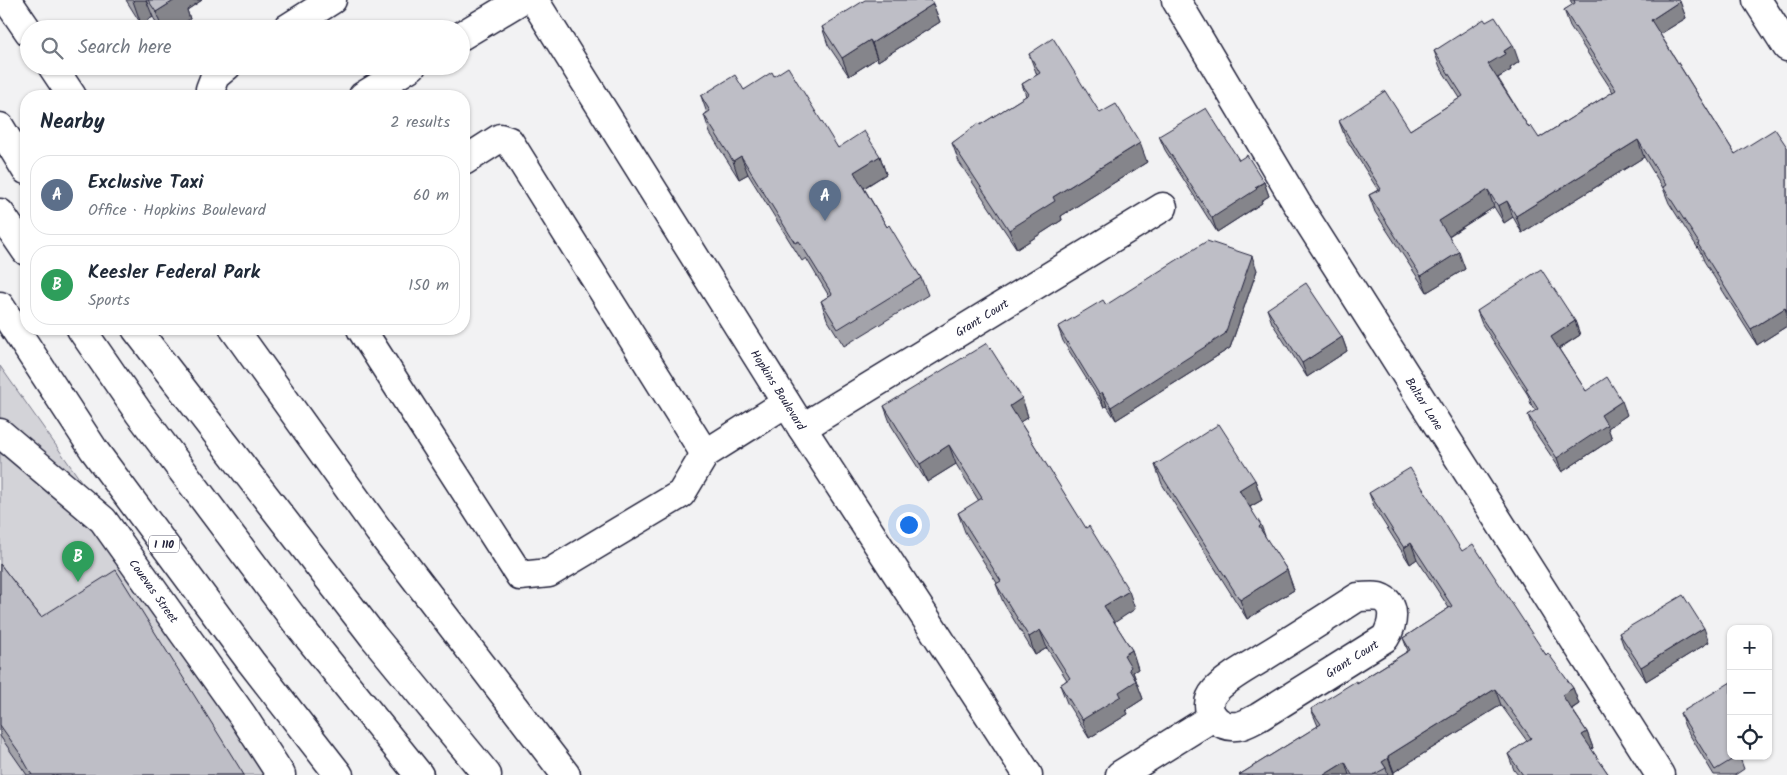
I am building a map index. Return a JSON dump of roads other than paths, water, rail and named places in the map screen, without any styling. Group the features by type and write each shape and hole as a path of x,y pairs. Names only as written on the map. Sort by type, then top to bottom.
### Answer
{"main road":[{"path":"7,0 21,20"},
{"path":"300,20 332,0"},
{"path":"470,31 521,0"},
{"name":"Hopkins Boulevard","path":"534,0 786,403 1028,775"},
{"name":"Baltar Lane","path":"1176,0 1301,210 1660,775"},
{"path":"1193,29 1194,0"},
{"path":"1757,0 1787,47"},
{"path":"58,75 68,90"},
{"path":"211,90 217,75"},
{"path":"373,90 397,75"},
{"path":"0,127 20,160"},
{"path":"470,157 500,138 509,141 705,454"},
{"name":"Grant Court","path":"802,428 1163,207"},
{"path":"0,213 20,242"},
{"name":"I 110","path":"0,306 94,450 246,655 339,775"},
{"path":"85,335 139,413 296,622 419,775"},
{"path":"141,335 373,636 487,775"},
{"path":"238,335 379,531 566,775"},
{"path":"365,335 520,576 549,573 681,494 705,454 786,403"},
{"name":"Couevas Street","path":"0,433 103,520 242,715 281,775"},
{"name":"Grant Court","path":"1358,597 1379,597 1388,604 1393,615 1392,628 1386,638 1260,717 1240,726 1228,726 1212,718 1208,702 1215,691 1239,672 1358,597"},
{"path":"1120,775 1212,718"}],"place":[{"name":"Exclusive Taxi","path":"825,221"},
{"name":"Keesler Federal Park","path":"78,582"}]}
